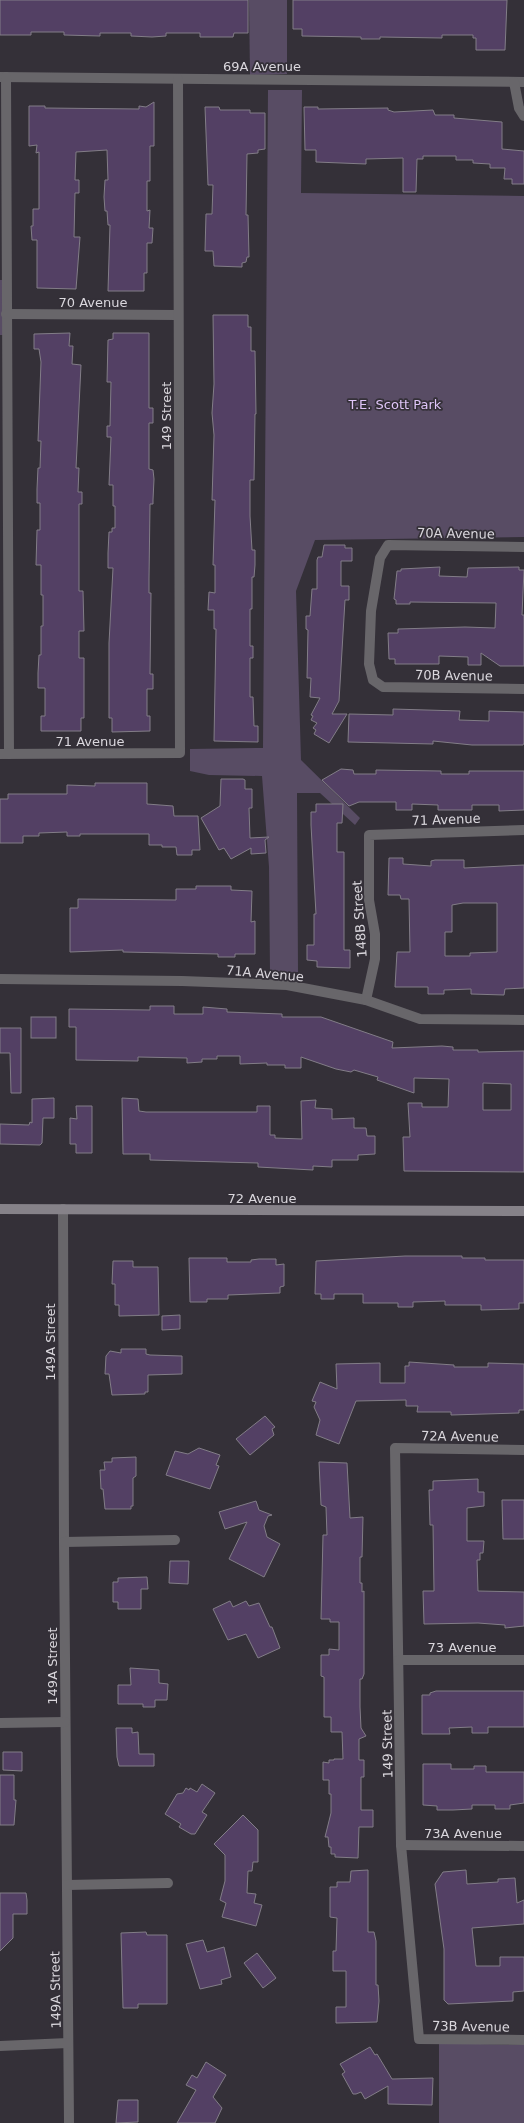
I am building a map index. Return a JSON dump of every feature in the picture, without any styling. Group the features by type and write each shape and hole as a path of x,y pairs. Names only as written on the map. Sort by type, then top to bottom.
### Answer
{"main road":[{"name":"72 Avenue","path":"0,1209 524,1211"}],"street":[{"name":"69A Avenue","path":"3,77 519,82"},
{"path":"3,77 6,314 5,754"},
{"name":"149 Street","path":"178,79 180,753"},
{"path":"519,82 519,108 524,116"},
{"name":"70 Avenue","path":"6,314 178,315"},
{"name":"70A Avenue","path":"383,687 373,680 369,664 371,611 380,558 388,545 524,547"},
{"name":"70B Avenue","path":"383,687 524,690"},
{"name":"71 Avenue","path":"5,754 180,753"},
{"name":"71 Avenue","path":"369,835 524,830"},
{"name":"148B Street","path":"366,1000 375,953 375,934 369,900 369,835"},
{"name":"71A Avenue","path":"0,979 182,981 287,985 366,1000 420,1019 524,1020"},
{"name":"149A Street","path":"63,1209 65,1722 69,2123"},
{"name":"149 Street","path":"395,1448 401,1845 419,2039"},
{"name":"72A Avenue","path":"395,1448 524,1450"},
{"path":"64,1542 175,1540"},
{"name":"73 Avenue","path":"399,1660 524,1660"},
{"path":"0,1723 65,1722"},
{"name":"73A Avenue","path":"401,1845 524,1846"},
{"path":"67,1885 168,1883"},
{"name":"73B Avenue","path":"419,2039 524,2040"},
{"path":"0,2046 68,2043"}],"green space":[{"path":"249,0 287,0 287,74 250,75"},
{"name":"T.E. Scott Park","path":"268,90 302,90 301,193 524,196 524,537 315,540 296,591 301,760 360,818 355,825 320,793 297,793 298,972 270,974 269,867 262,776 209,775 190,771 190,749 263,748"},
{"path":"0,280 4,280 3,335 0,335"},
{"path":"439,2043 524,2045 524,2123 439,2123"}],"building":[{"path":"0,0 248,0 248,33 234,33 233,37 200,37 200,33 166,33 166,36 152,37 131,36 131,33 100,33 100,36 64,35 64,32 31,32 31,35 0,35"},
{"path":"293,0 507,0 505,50 476,50 476,38 473,38 473,35 442,35 442,38 380,37 380,39 361,39 361,37 302,36 302,29 293,29"},
{"path":"154,102 154,146 150,146 150,181 147,181 147,211 150,210 149,228 153,228 152,243 147,243 147,273 144,273 144,291 108,291 110,225 108,225 107,211 105,211 104,197 105,180 108,180 107,150 76,152 75,180 79,180 79,193 75,193 74,237 80,237 76,289 37,288 37,240 32,240 31,226 33,226 33,209 39,209 39,152 36,153 37,145 29,146 29,106 45,106 45,108 139,109 139,106 146,107"},
{"path":"205,107 219,107 220,110 250,110 250,113 265,113 265,149 258,150 258,153 247,154 246,215 248,215 249,257 247,257 246,262 242,263 242,267 214,266 213,251 205,251 206,214 212,214 213,185 208,185"},
{"path":"304,107 318,107 318,109 388,108 388,110 394,112 433,110 435,115 454,115 454,118 502,122 502,149 524,151 524,184 512,184 512,179 504,179 505,168 490,168 490,164 473,163 473,160 456,160 456,156 423,156 423,159 417,159 416,192 403,192 403,158 366,159 366,164 316,162 316,150 305,150"},
{"path":"213,315 248,315 248,327 251,327 251,351 255,351 256,414 254,480 250,480 252,550 255,550 255,565 254,577 252,577 252,609 250,609 250,646 253,646 253,658 250,658 250,697 253,697 254,726 258,726 258,742 214,741 216,629 214,629 214,610 208,610 209,592 215,593 215,565 213,565 215,500 212,500 214,435 212,413 214,384"},
{"path":"70,333 69,346 73,346 72,364 81,365 76,468 79,468 78,492 82,492 82,504 79,504 79,591 83,591 84,631 79,631 79,658 84,658 84,718 81,718 81,731 41,731 41,716 45,716 45,688 38,688 38,673 39,655 41,655 41,626 43,626 43,595 41,595 41,565 36,565 37,530 40,530 40,503 37,503 37,489 38,468 40,468 41,441 38,441 41,362 39,349 34,349 34,334"},
{"path":"113,333 149,333 149,408 153,408 153,423 149,423 149,469 153,470 154,479 153,504 150,504 149,579 149,593 151,593 150,674 153,674 153,689 147,689 147,716 150,716 150,731 112,732 112,718 109,718 109,643 113,568 108,568 108,553 109,532 112,532 112,528 115,528 115,506 113,506 113,485 109,485 111,437 107,437 107,426 110,426 111,382 107,382 108,340 113,339"},
{"path":"324,545 345,545 345,548 352,548 352,561 341,561 341,586 349,586 349,600 345,600 339,701 332,714 347,714 329,743 314,734 316,730 313,728 317,723 311,720 313,716 311,715 320,698 310,697 311,678 307,678 308,630 306,629 306,616 310,616 312,589 317,589 317,560 318,557 322,557"},
{"path":"440,567 439,576 467,577 468,568 519,567 519,570 524,570 522,615 524,615 524,666 500,666 481,653 481,665 468,665 468,657 439,656 439,664 395,664 395,659 389,659 388,633 398,633 398,629 465,627 495,628 496,603 410,602 410,604 396,604 396,600 394,599 397,571 401,571 401,569"},
{"path":"393,709 460,711 459,720 489,721 489,711 524,712 524,743 523,745 472,745 433,741 433,744 348,742 349,714 393,715"},
{"path":"341,769 353,770 354,774 376,774 376,770 441,771 441,774 469,774 469,771 524,771 524,810 499,811 499,805 472,805 472,810 438,810 438,805 412,804 412,810 396,810 396,802 359,802 349,806 322,780"},
{"path":"221,779 243,779 245,780 245,789 252,789 252,808 249,808 250,838 269,837 265,840 266,853 251,854 251,848 231,859 224,848 219,850 201,818 220,806"},
{"path":"95,783 147,783 147,804 173,806 174,816 198,816 200,850 192,850 192,855 177,855 176,847 149,845 149,834 80,834 80,836 67,836 67,832 39,833 39,836 23,836 23,843 0,843 0,799 8,799 8,794 67,794 67,785 95,786"},
{"path":"316,804 343,804 342,823 337,823 337,852 344,852 344,950 350,950 350,968 317,967 317,961 307,960 307,945 314,945 314,914 316,914 311,812 316,812"},
{"path":"389,858 403,858 403,864 431,866 431,861 435,860 464,860 464,868 524,865 524,988 505,989 504,995 471,994 471,989 444,990 444,994 428,994 428,987 395,987 397,952 410,952 409,899 401,899 400,895 388,895","holes":["463,903 497,903 497,952 470,953 470,956 445,956 445,932 452,932 452,905"]},
{"path":"196,886 231,886 231,890 252,891 251,922 255,921 255,954 235,954 235,957 218,957 218,954 123,952 123,950 70,952 70,908 78,908 78,899 176,900 176,889 196,889"},
{"path":"150,1006 174,1006 174,1014 203,1014 203,1007 227,1009 227,1012 282,1014 282,1017 321,1017 393,1042 392,1048 442,1046 453,1047 453,1050 478,1050 478,1052 524,1051 524,1172 404,1171 403,1137 410,1137 408,1103 422,1103 422,1107 448,1107 449,1079 414,1078 414,1093 377,1080 378,1077 354,1070 351,1072 336,1069 301,1057 301,1068 285,1068 285,1065 267,1065 267,1063 240,1064 240,1056 217,1056 217,1059 202,1059 202,1062 187,1063 187,1058 138,1057 138,1061 76,1060 76,1027 69,1027 69,1009 150,1010","holes":["483,1083 511,1084 511,1110 483,1110"]},
{"path":"31,1017 56,1017 56,1038 31,1038"},
{"path":"0,1028 21,1028 21,1093 11,1093 10,1053 0,1053"},
{"path":"54,1098 54,1118 43,1118 42,1143 40,1145 0,1144 0,1124 29,1125 30,1122 32,1123 32,1099"},
{"path":"122,1098 138,1099 139,1111 146,1112 257,1112 257,1106 270,1106 270,1135 275,1135 275,1138 302,1139 301,1101 316,1100 315,1108 332,1109 332,1119 354,1118 354,1128 366,1128 367,1136 375,1136 375,1154 358,1155 358,1160 332,1160 332,1167 313,1166 313,1170 258,1167 258,1163 150,1160 150,1154 123,1154"},
{"path":"76,1106 92,1106 92,1153 76,1153 76,1144 70,1144 70,1118 77,1119"},
{"path":"405,1256 462,1256 462,1258 485,1258 485,1260 524,1260 524,1303 519,1303 519,1309 481,1310 481,1305 445,1305 445,1301 413,1302 413,1307 398,1307 398,1303 363,1303 363,1294 334,1294 334,1299 321,1299 321,1294 315,1294 316,1261"},
{"path":"189,1258 227,1258 227,1262 251,1262 251,1260 259,1259 276,1259 276,1265 284,1264 284,1286 280,1287 280,1293 228,1295 228,1299 207,1299 207,1302 190,1302"},
{"path":"113,1261 133,1261 133,1267 158,1267 159,1315 119,1316 119,1305 115,1305 115,1284 112,1284"},
{"path":"180,1315 180,1329 162,1330 162,1316"},
{"path":"121,1349 146,1349 146,1354 150,1355 182,1356 182,1374 148,1375 148,1392 145,1392 145,1394 112,1395 109,1374 105,1374 106,1356 110,1351 121,1353"},
{"path":"409,1362 454,1365 454,1367 488,1367 488,1363 524,1364 524,1410 519,1410 519,1413 451,1415 451,1412 417,1412 418,1406 406,1406 406,1400 356,1401 339,1444 316,1435 320,1420 314,1407 316,1402 312,1401 320,1382 337,1389 336,1364 380,1363 380,1383 405,1383 405,1366 409,1366"},
{"path":"265,1416 275,1427 272,1429 274,1435 250,1455 236,1439"},
{"path":"199,1448 220,1455 216,1465 219,1466 210,1489 166,1475 175,1451 188,1454"},
{"path":"136,1457 136,1476 133,1478 133,1506 131,1506 131,1509 105,1509 103,1489 101,1489 100,1470 105,1470 104,1462 112,1462 112,1458"},
{"path":"319,1462 347,1463 350,1518 363,1517 360,1583 362,1583 362,1592 364,1591 364,1674 362,1679 360,1679 360,1707 361,1728 366,1736 359,1739 359,1760 364,1760 364,1777 361,1777 361,1810 373,1810 373,1827 359,1827 358,1858 335,1857 335,1854 331,1854 331,1847 329,1847 328,1837 325,1837 331,1813 331,1794 329,1794 329,1780 323,1780 323,1762 329,1763 329,1760 343,1759 342,1732 331,1732 331,1717 324,1717 324,1677 321,1676 321,1655 329,1655 329,1649 339,1650 339,1622 330,1622 330,1619 321,1619 323,1535 327,1535 326,1507 321,1505"},
{"path":"478,1479 478,1492 484,1492 484,1506 467,1508 467,1541 484,1541 483,1553 480,1553 480,1560 477,1560 478,1591 524,1592 524,1626 505,1628 505,1625 478,1623 424,1624 423,1591 434,1591 433,1525 430,1525 429,1490 433,1490 433,1481"},
{"path":"502,1500 524,1500 524,1539 503,1539"},
{"path":"256,1501 259,1510 272,1515 268,1516 264,1526 267,1537 280,1544 264,1577 229,1559 247,1522 225,1529 219,1512"},
{"path":"170,1561 189,1561 188,1584 169,1583"},
{"path":"147,1577 148,1589 141,1589 141,1609 118,1609 118,1602 113,1602 113,1582 118,1582 118,1578"},
{"path":"230,1601 233,1607 246,1601 249,1606 259,1603 270,1627 272,1627 280,1648 258,1658 246,1634 228,1640 213,1609"},
{"path":"130,1668 159,1670 159,1683 168,1684 167,1700 155,1700 155,1707 143,1707 143,1704 118,1704 118,1685 131,1685"},
{"path":"436,1691 524,1691 524,1727 488,1727 488,1733 472,1733 472,1727 449,1728 450,1734 422,1734 422,1695 430,1695 430,1693"},
{"path":"116,1728 132,1728 132,1733 138,1732 139,1754 154,1754 154,1766 119,1766 117,1757"},
{"path":"3,1752 22,1752 22,1771 3,1770"},
{"path":"423,1764 451,1764 451,1769 474,1769 474,1766 486,1766 486,1772 524,1772 524,1803 510,1805 510,1809 495,1809 495,1805 472,1805 472,1809 437,1810 437,1806 423,1805"},
{"path":"0,1775 14,1775 14,1800 16,1800 14,1825 0,1825"},
{"path":"202,1784 215,1793 202,1812 207,1815 195,1834 191,1834 179,1827 181,1824 165,1814 177,1794 183,1793 186,1788 189,1790 190,1788 197,1792"},
{"path":"243,1815 258,1830 258,1862 253,1862 252,1871 248,1871 247,1893 256,1894 254,1903 262,1905 256,1926 222,1917 226,1903 220,1900 225,1881 225,1855 214,1844"},
{"path":"368,1870 368,1932 374,1932 376,1941 376,1985 378,1985 379,2001 377,2022 336,2023 336,2007 346,2007 346,1971 333,1971 333,1951 336,1951 337,1918 330,1917 330,1887 337,1887 337,1882 350,1882 351,1871"},
{"path":"466,1870 467,1884 498,1882 498,1879 515,1878 517,1903 524,1900 524,1924 472,1928 476,1966 500,1966 500,1957 524,1957 524,1991 513,1992 513,2001 448,2004 444,2000 444,1949 435,1884 443,1872"},
{"path":"0,1893 26,1893 27,1914 13,1914 13,1938 0,1951"},
{"path":"146,1932 147,1935 167,1935 167,2004 138,2004 138,2008 123,2008 121,1933"},
{"path":"203,1940 207,1952 224,1947 231,1977 221,1980 222,1984 200,1989 186,1944"},
{"path":"257,1953 276,1978 263,1988 244,1963"},
{"path":"370,2047 375,2055 377,2054 392,2079 433,2078 432,2105 388,2104 388,2086 365,2099 361,2092 353,2094 342,2074 345,2072 340,2064"},
{"path":"206,2062 226,2075 213,2097 222,2108 215,2123 177,2123 196,2090 186,2085 192,2075 197,2078"},
{"path":"118,2100 138,2100 138,2122 116,2123"}]}
